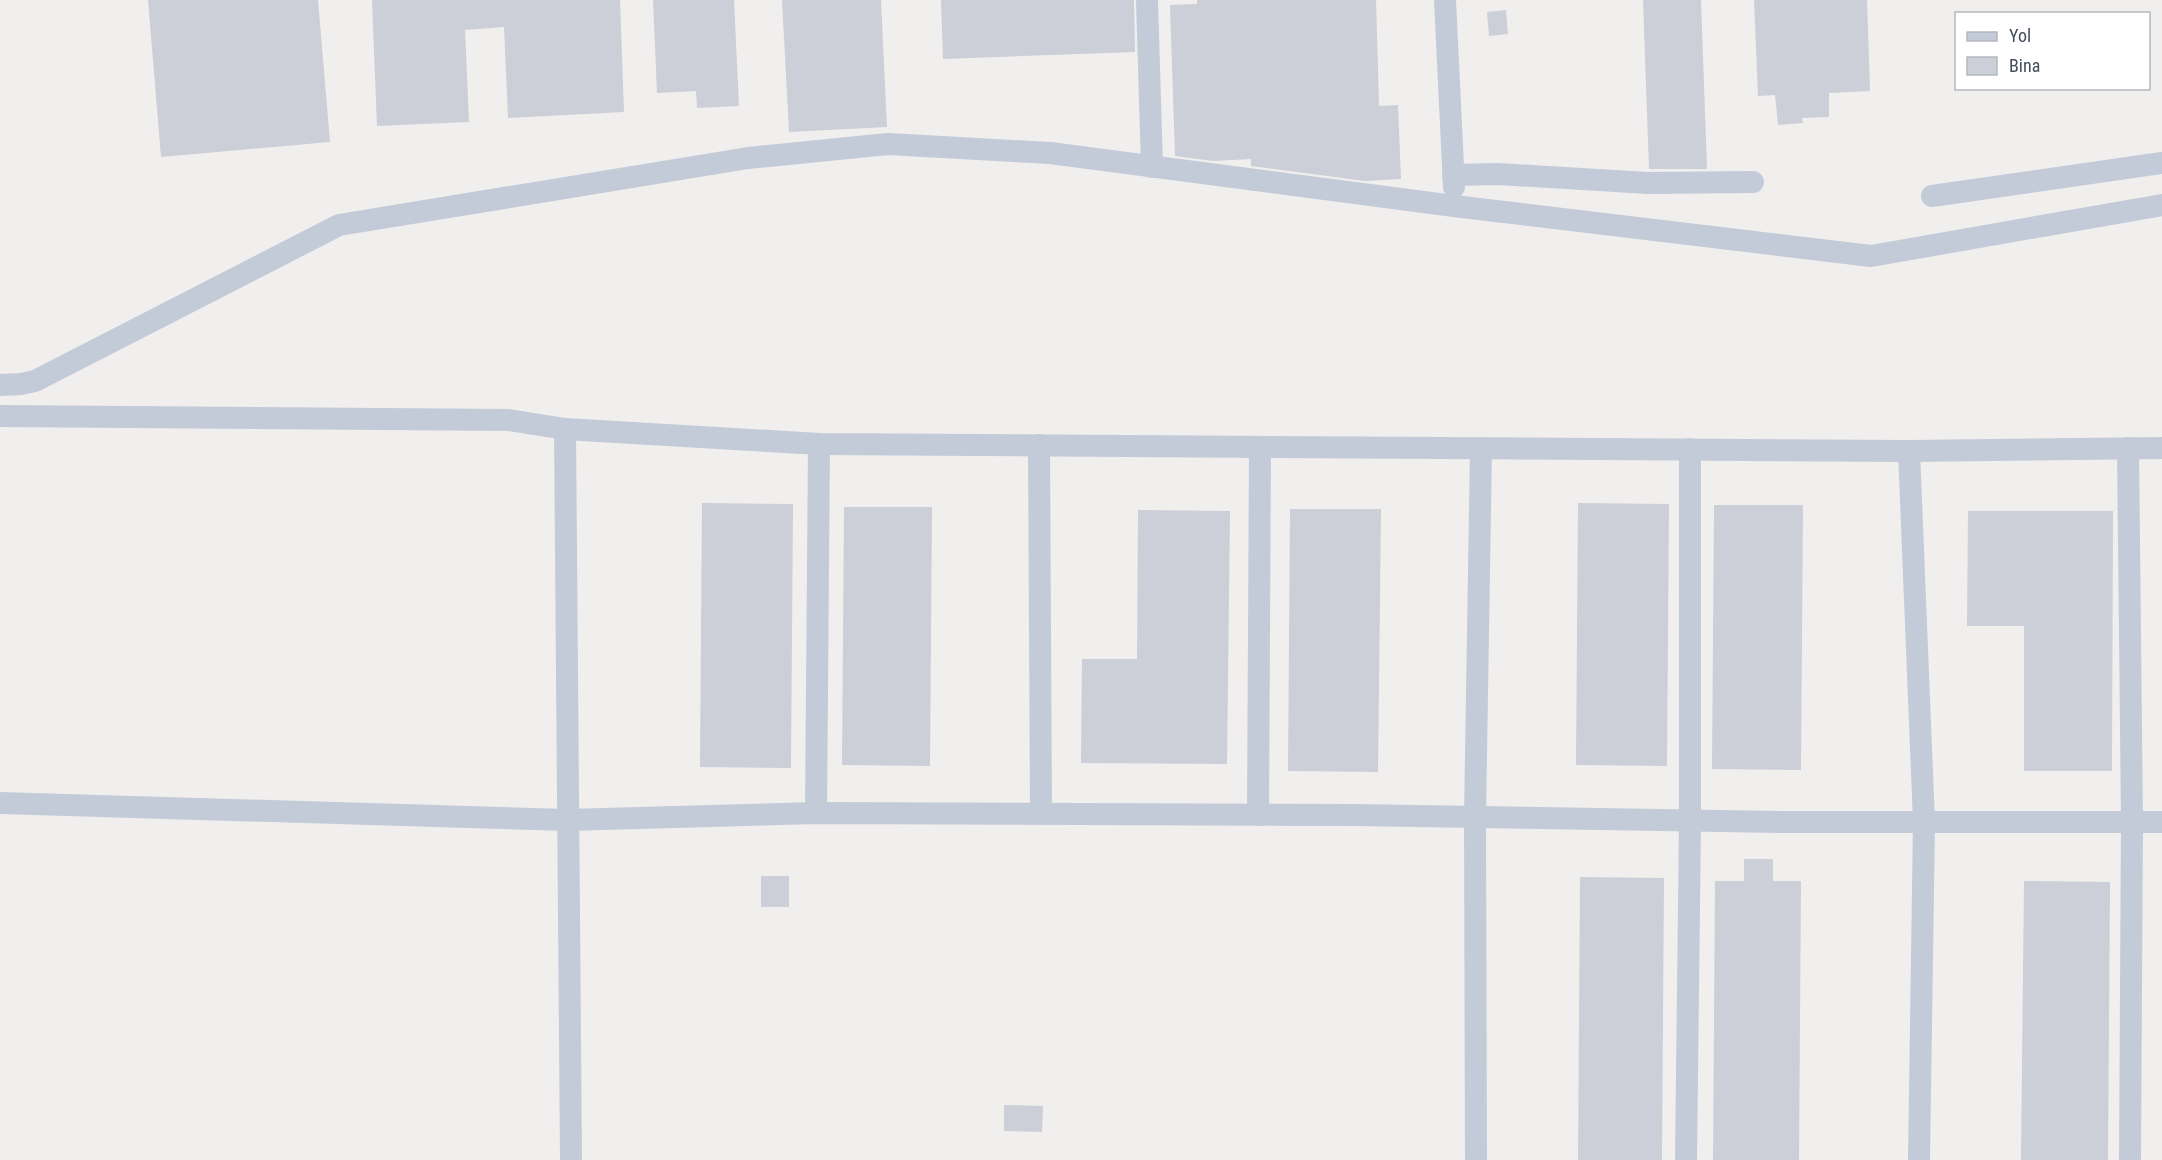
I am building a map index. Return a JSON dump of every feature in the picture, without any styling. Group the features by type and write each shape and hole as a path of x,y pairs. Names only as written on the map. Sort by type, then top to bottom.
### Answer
{"street":[{"path":"1147,0 1152,167"},
{"path":"1445,0 1454,206"},
{"path":"0,385 35,381 339,225 748,158 888,144 1050,153 1454,206 1871,255 2162,205"},
{"path":"1932,196 2162,163"},
{"path":"1453,174 1648,183 1753,182"},
{"path":"0,416 509,420 565,429 819,444 1910,451 2162,448"},
{"path":"565,429 571,1160"},
{"path":"816,813 819,444"},
{"path":"1039,445 1041,814"},
{"path":"1258,815 1260,447"},
{"path":"1476,1160 1475,817 1481,448"},
{"path":"2128,448 2132,822 2130,1160"},
{"path":"1686,1160 1690,821 1690,449"},
{"path":"1910,451 1924,822 1919,1160"},
{"path":"0,803 567,820 816,813 1258,815 1690,821 2162,822"}],"building":[{"path":"148,0 318,0 330,142 161,157"},
{"path":"372,0 620,0 624,112 508,118 504,27 465,30 469,122 377,126"},
{"path":"653,0 734,0 739,106 697,108 696,91 657,93"},
{"path":"782,0 881,0 887,127 789,132"},
{"path":"941,0 1134,0 1135,52 943,59"},
{"path":"1197,0 1376,0 1379,106 1398,105 1401,179 1365,181 1251,166 1251,159 1213,161 1175,156 1170,5 1197,4"},
{"path":"1643,0 1701,0 1707,169 1649,169"},
{"path":"1754,0 1867,0 1870,91 1829,93 1829,117 1802,118 1803,123 1778,125 1775,95 1758,96"},
{"path":"1506,10 1508,34 1489,36 1487,12"},
{"path":"702,503 793,504 791,768 700,767"},
{"path":"1578,503 1669,504 1667,766 1576,765"},
{"path":"1714,505 1803,505 1801,770 1712,769"},
{"path":"844,507 932,507 930,766 842,765"},
{"path":"1290,509 1381,509 1378,772 1288,771"},
{"path":"1138,510 1230,511 1227,764 1081,763 1082,659 1137,659"},
{"path":"1968,511 2113,511 2112,771 2024,771 2024,626 1967,626"},
{"path":"1744,859 1773,859 1773,881 1801,881 1799,1160 1713,1160 1715,881 1744,881"},
{"path":"761,876 789,876 789,907 761,907"},
{"path":"1580,877 1664,878 1662,1160 1578,1160"},
{"path":"2024,881 2110,882 2108,1160 2021,1160"},
{"path":"1004,1105 1043,1106 1042,1132 1004,1131"}]}
